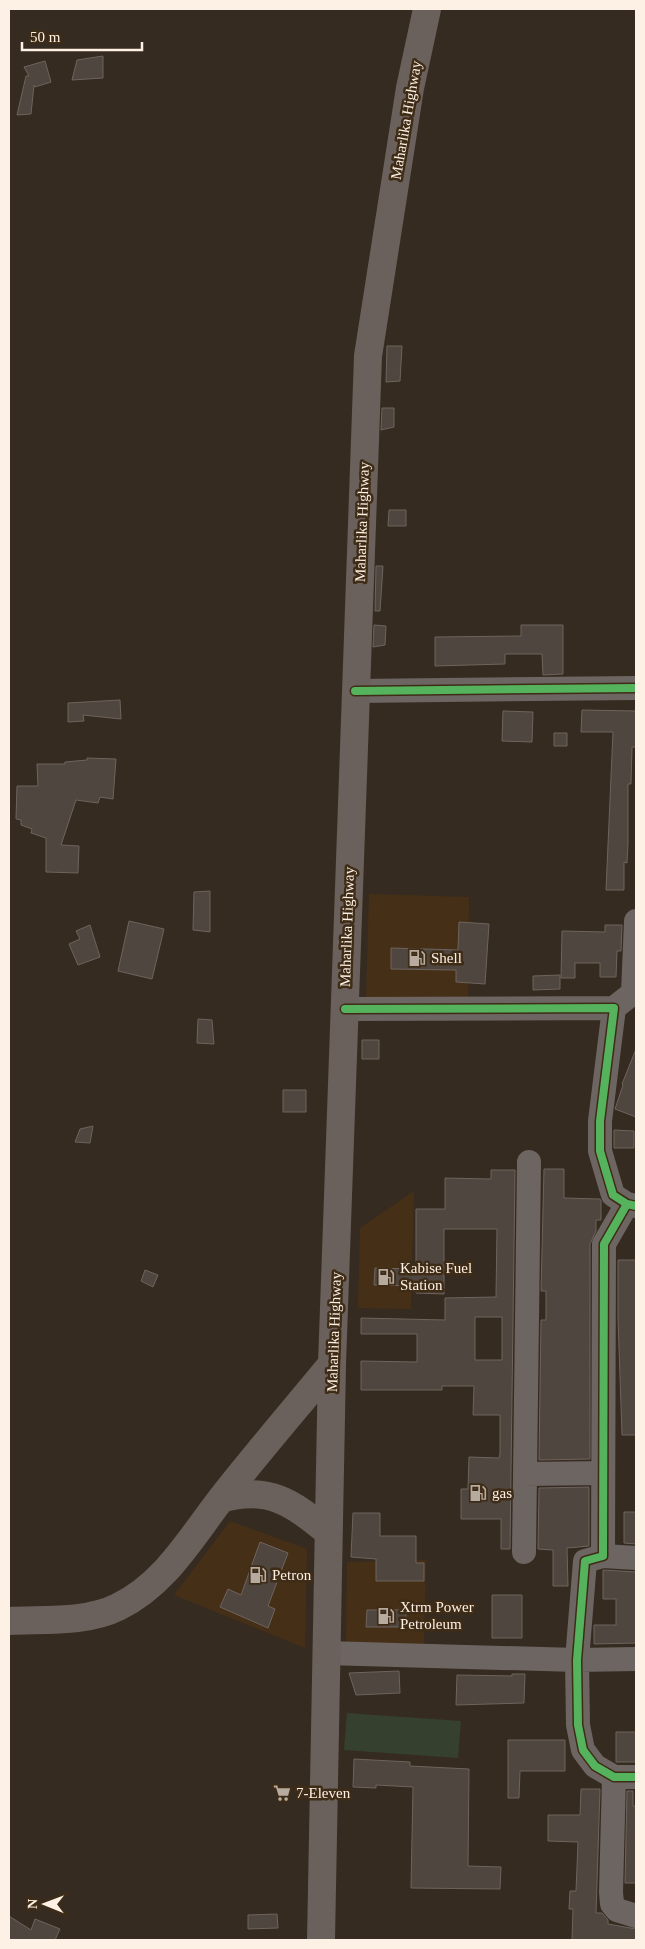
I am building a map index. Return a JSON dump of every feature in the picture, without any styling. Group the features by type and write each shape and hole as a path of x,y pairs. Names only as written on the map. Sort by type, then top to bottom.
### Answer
{"highway":[{"name":"Maharlika Highway","path":"321,1940 332,1364 368,356 410,88 427,9"},
{"path":"9,1620 93,1615 123,1604 146,1590 181,1554 221,1499 332,1364"},
{"path":"221,1499 248,1493 270,1496 301,1511 328,1532"}],"street":[{"path":"355,691 636,688"},
{"path":"345,1009 614,1008 634,993 636,922"},
{"path":"603,1556 604,1244 632,1205 613,1195 600,1151 600,1121 614,1008"},
{"path":"524,1552 529,1162"},
{"path":"525,1474 603,1473"},
{"path":"636,1558 603,1556 585,1561 577,1660 578,1726 583,1750 595,1766 625,1777 612,1904 617,1910 636,1916"},
{"path":"326,1653 577,1660 636,1659"}],"shaded area":[{"path":"369,894 469,897 468,999 366,999"},
{"path":"414,1191 411,1309 358,1308 360,1228"},
{"path":"230,1521 307,1549 305,1648 174,1595"},
{"path":"426,1560 424,1646 346,1645 347,1562"}],"green space":[{"path":"347,1713 461,1721 458,1758 344,1750"}],"building":[{"path":"103,56 103,78 72,80 77,60"},
{"path":"45,61 51,82 35,87 34,85 31,114 17,115 26,76 29,76 24,67"},
{"path":"387,346 402,346 400,381 386,382"},
{"path":"382,408 394,408 394,427 381,430"},
{"path":"389,510 406,510 406,526 388,526"},
{"path":"376,566 383,566 380,611 375,611"},
{"path":"374,625 386,626 385,645 373,647"},
{"path":"521,625 563,625 563,674 543,675 542,654 505,654 505,664 435,666 435,637 521,636"},
{"path":"120,700 121,719 83,715 84,721 68,722 68,703"},
{"path":"582,710 636,711 636,747 632,747 631,784 628,784 628,844 627,863 624,862 624,890 606,890 613,732 581,732"},
{"path":"503,711 533,712 532,742 502,741"},
{"path":"554,733 567,733 567,746 554,746"},
{"path":"87,758 116,759 113,799 100,797 98,803 76,800 61,845 79,846 78,873 46,872 46,838 31,833 32,829 21,825 21,820 16,819 17,786 38,786 37,764 65,764 65,762 87,760"},
{"path":"210,891 210,932 193,930 194,892"},
{"path":"129,921 164,929 152,979 118,971"},
{"path":"459,922 489,924 485,984 456,982 456,970 391,969 391,948 458,950"},
{"path":"90,925 100,957 78,965 69,944 80,939 76,931"},
{"path":"605,925 622,925 621,951 617,951 616,977 600,977 600,963 575,963 575,978 561,978 562,931 605,932"},
{"path":"560,975 560,989 533,990 533,976"},
{"path":"198,1019 212,1020 214,1044 197,1043"},
{"path":"362,1040 379,1040 379,1059 362,1059"},
{"path":"636,1049 636,1117 615,1109 622,1084"},
{"path":"283,1090 306,1090 306,1112 283,1112"},
{"path":"93,1126 90,1143 75,1142 80,1129"},
{"path":"614,1130 634,1131 634,1148 614,1148"},
{"path":"544,1169 564,1169 564,1198 600,1199 601,1201 601,1220 596,1220 596,1231 590,1244 590,1459 539,1460 541,1320 546,1320 546,1291 541,1291"},
{"path":"491,1170 515,1170 510,1549 501,1549 501,1519 461,1519 461,1489 468,1489 469,1457 499,1458 500,1454 500,1415 473,1415 474,1386 442,1386 442,1390 361,1390 361,1361 417,1362 417,1334 361,1334 361,1318 445,1320 445,1298 496,1297 497,1229 444,1229 444,1294 416,1293 416,1286 374,1285 375,1268 416,1269 416,1209 445,1209 445,1178 491,1179","holes":["475,1317 502,1317 502,1360 475,1360"]},
{"path":"618,1260 636,1260 636,1435 622,1435"},
{"path":"145,1270 158,1275 153,1287 141,1281"},
{"path":"589,1487 589,1546 567,1548 568,1586 553,1586 553,1550 538,1549 539,1488"},
{"path":"624,1512 636,1512 636,1544 624,1543"},
{"path":"353,1513 380,1513 380,1536 416,1536 416,1563 424,1563 424,1581 376,1581 376,1559 351,1557"},
{"path":"260,1542 288,1553 268,1606 275,1609 268,1628 220,1607 228,1589 241,1595"},
{"path":"603,1570 636,1572 636,1643 594,1644 594,1625 616,1625 616,1599 603,1599"},
{"path":"492,1595 522,1595 522,1638 492,1638"},
{"path":"367,1610 406,1610 406,1627 366,1627"},
{"path":"399,1671 400,1693 356,1695 349,1673"},
{"path":"512,1674 525,1674 524,1703 456,1705 457,1675 512,1676"},
{"path":"616,1732 636,1732 636,1762 616,1762"},
{"path":"508,1740 565,1740 565,1771 520,1771 519,1798 508,1798"},
{"path":"354,1759 410,1762 410,1766 469,1769 468,1866 501,1867 500,1889 411,1888 413,1787 376,1785 376,1788 353,1787"},
{"path":"581,1789 600,1789 596,1913 602,1913 608,1920 608,1924 636,1929 636,1940 572,1940 573,1909 569,1909 570,1891 576,1891 578,1842 548,1841 548,1815 580,1815"},
{"path":"627,1791 633,1791 633,1806 636,1806 636,1883 625,1883"},
{"path":"277,1914 278,1928 248,1929 248,1915"},
{"path":"9,1916 31,1930 35,1919 60,1929 55,1940 9,1940"}],"cycle path":[{"path":"355,691 636,688"},
{"path":"345,1009 614,1008 600,1121 600,1151 613,1195 627,1204 636,1206"},
{"path":"627,1204 604,1244 603,1556 585,1561 577,1660 578,1725 583,1750 595,1766 614,1777 636,1777"}],"place":[{"name":"Shell","path":"417,958"},
{"name":"Kabise Fuel Station","path":"386,1277"},
{"name":"gas","path":"478,1493"},
{"name":"Petron","path":"258,1575"},
{"name":"Xtrm Power Petroleum","path":"386,1616"},
{"name":"7-Eleven","path":"282,1793"}]}
